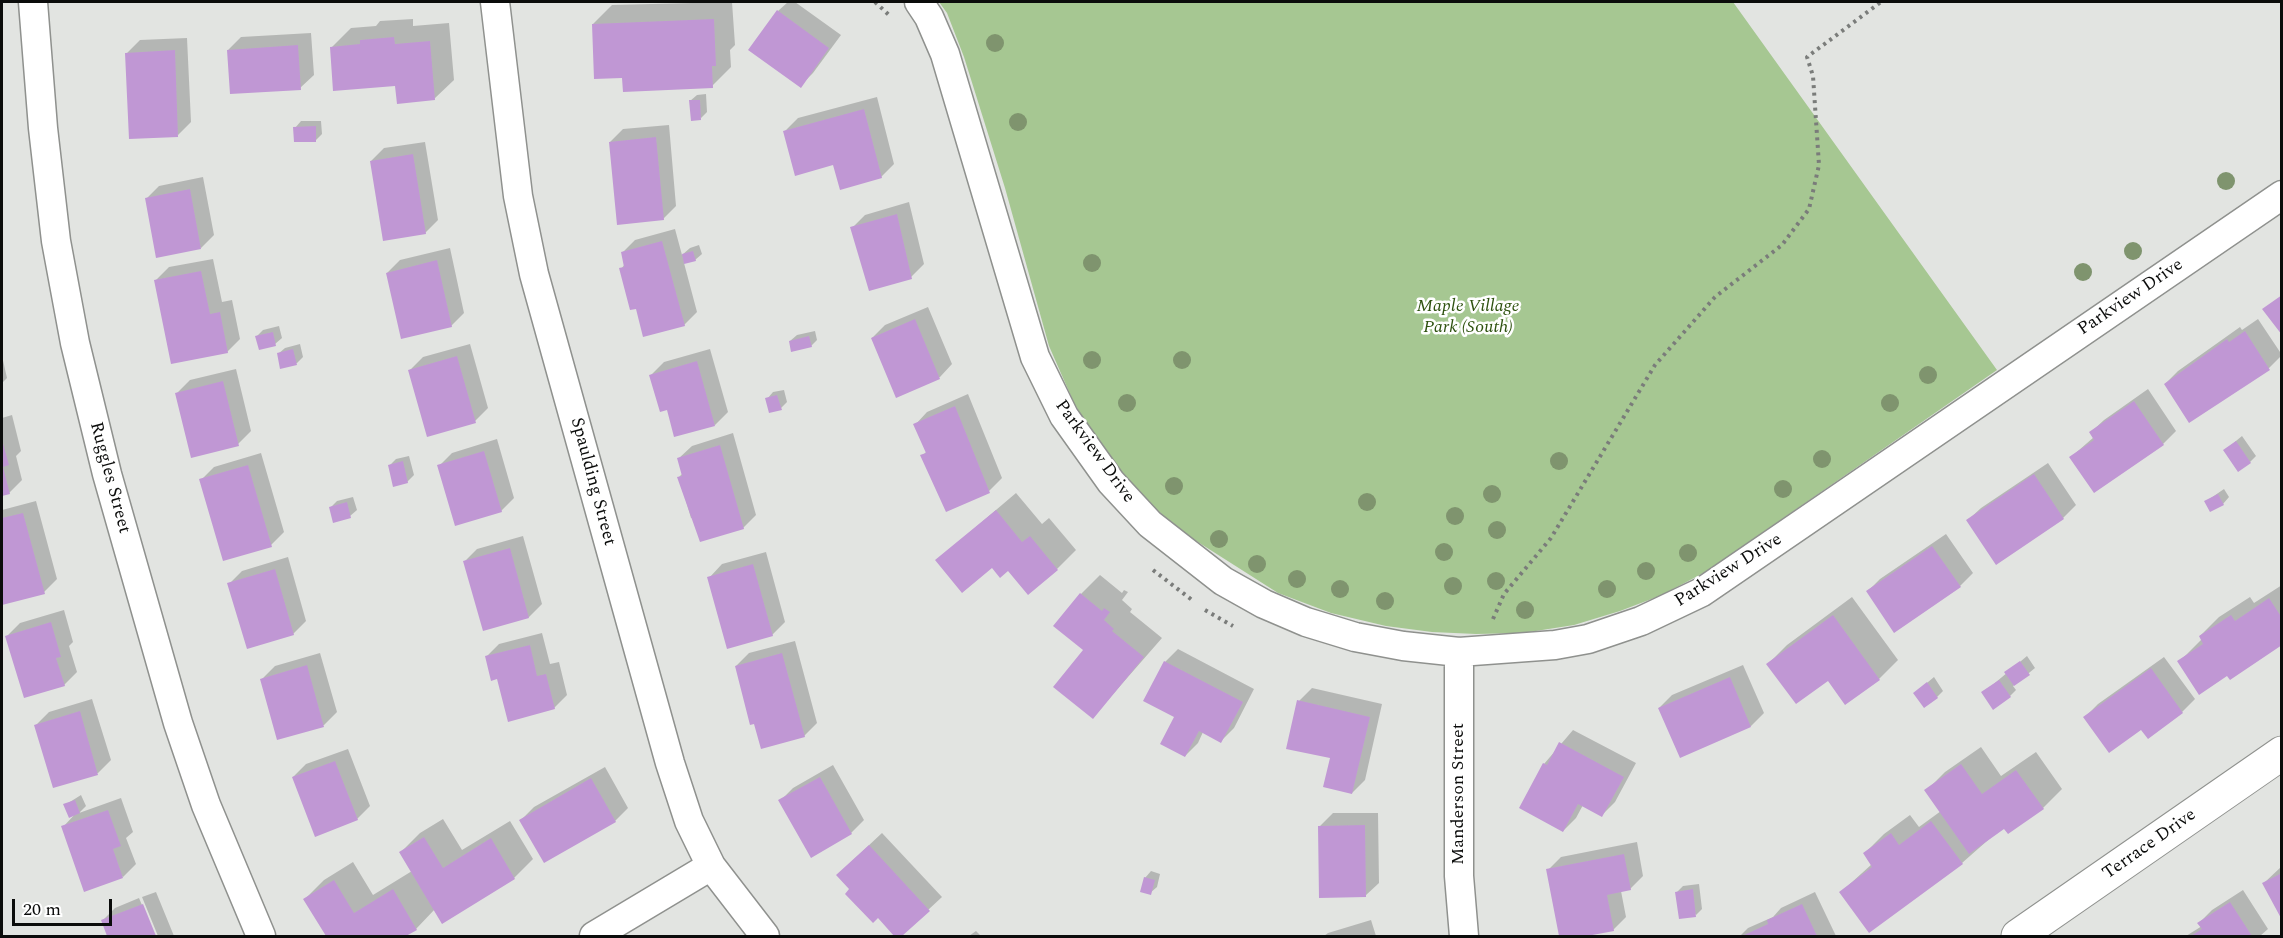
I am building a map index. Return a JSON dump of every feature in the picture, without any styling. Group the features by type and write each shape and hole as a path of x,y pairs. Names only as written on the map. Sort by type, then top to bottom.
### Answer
{"street":[{"name":"Ruggles Street","path":"33,2 43,128 56,241 75,343 104,464 178,723 206,805 261,936"},
{"name":"Spaulding Street","path":"495,2 518,196 534,274 670,763 689,821 711,866 765,936"},
{"name":"Parkview Drive","path":"919,2 929,17 945,54 1035,357 1064,416 1111,482 1150,524 1185,554 1223,581 1264,604 1306,622 1356,637 1459,652 1526,649 1588,639 1641,621 1702,592 2282,195"},
{"name":"Manderson Street","path":"1459,652 1459,876 1464,936"},
{"name":"Terrace Drive","path":"2018,936 2282,753"},
{"path":"594,936 711,866"}],"path":[{"path":"1490,627 1504,594 1551,538 1655,365 1715,297 1782,245 1809,209 1820,165 1813,76 1807,57 1881,2"}],"green space":[{"name":"Maple Village Park (South)","path":"939,2 1733,2 1997,370 1707,571 1662,595 1620,611 1574,625 1523,633 1476,634 1432,632 1386,626 1331,613 1278,593 1179,530 1143,497 1103,451 1074,403 1049,346 1005,188 964,57 947,13"}],"building":[{"path":"777,10 829,48 801,88 748,50"},
{"path":"714,19 716,66 712,66 713,88 623,92 622,78 594,79 592,24"},
{"path":"394,37 395,44 430,41 435,100 397,104 395,86 333,91 330,47 360,44 360,40"},
{"path":"298,45 301,90 230,94 227,50"},
{"path":"175,50 178,137 129,139 125,53"},
{"path":"689,100 700,100 701,120 691,121"},
{"path":"864,109 882,178 840,190 833,165 795,176 783,131"},
{"path":"316,126 316,142 294,142 293,127"},
{"path":"656,137 664,220 617,225 609,142"},
{"path":"413,154 426,234 383,241 370,161"},
{"path":"190,189 201,249 156,258 145,198"},
{"path":"897,214 912,279 869,291 850,227"},
{"path":"662,241 685,326 643,337 636,309 630,310 619,268 624,267 621,252"},
{"path":"693,251 696,261 684,264 682,254"},
{"path":"437,260 452,327 401,339 386,273"},
{"path":"201,271 210,314 220,312 228,353 171,364 154,280"},
{"path":"2282,295 2282,335 2262,309"},
{"path":"915,319 940,379 896,398 871,338"},
{"path":"2245,331 2270,370 2189,423 2164,384 2227,339 2229,342"},
{"path":"273,332 276,346 259,350 255,336"},
{"path":"809,336 812,347 791,352 789,341"},
{"path":"293,349 297,365 280,369 277,353"},
{"path":"457,356 476,423 427,437 408,370"},
{"path":"697,361 715,426 674,437 667,410 660,412 649,375"},
{"path":"223,381 239,446 191,458 175,393"},
{"path":"777,395 782,410 769,413 765,398"},
{"path":"2134,401 2164,445 2094,493 2069,457 2094,440 2089,432"},
{"path":"955,406 990,493 946,512 920,455 926,453 913,424"},
{"path":"2,440 9,465 3,467 10,494 2,496"},
{"path":"2236,441 2251,463 2238,472 2223,450"},
{"path":"720,445 744,529 700,542 677,477 682,476 677,458"},
{"path":"484,451 502,512 455,526 437,465"},
{"path":"403,461 408,483 393,487 388,465"},
{"path":"248,465 272,547 223,561 199,479"},
{"path":"2034,474 2064,519 1996,565 1966,520"},
{"path":"2218,494 2224,505 2210,512 2204,501"},
{"path":"347,502 351,518 333,523 329,507"},
{"path":"996,510 1022,542 1030,536 1058,570 1028,595 1008,571 1000,578 992,568 962,593 935,560"},
{"path":"23,513 45,594 2,605 2,518"},
{"path":"1932,546 1961,587 1894,633 1866,591"},
{"path":"510,548 529,618 483,631 463,561"},
{"path":"753,564 773,636 727,649 707,577"},
{"path":"275,569 294,635 247,649 227,583"},
{"path":"1080,593 1102,611 1104,608 1110,612 1104,620 1114,629 1112,631 1144,657 1093,719 1053,687 1083,650 1053,626"},
{"path":"2269,598 2282,618 2282,645 2230,680 2227,676 2199,695 2177,661 2203,644 2199,636 2231,615 2235,621"},
{"path":"1833,615 1880,680 1845,705 1828,681 1796,704 1766,664"},
{"path":"51,622 61,657 56,658 65,686 24,698 5,636"},
{"path":"530,645 537,676 546,674 555,709 508,722 497,679 491,681 485,656"},
{"path":"782,653 805,737 761,749 754,724 750,725 735,666"},
{"path":"1164,661 1243,702 1221,743 1199,731 1185,757 1160,744 1174,717 1143,701"},
{"path":"2020,661 2030,675 2014,686 2004,672"},
{"path":"307,665 324,727 277,740 260,679"},
{"path":"2151,668 2183,713 2148,739 2141,730 2109,753 2083,717"},
{"path":"1730,677 1751,727 1680,758 1658,708"},
{"path":"1999,680 2011,697 1993,710 1981,692"},
{"path":"1927,682 1938,698 1924,708 1913,693"},
{"path":"1297,700 1370,717 1352,794 1323,787 1330,758 1286,749"},
{"path":"80,711 98,775 53,788 34,725"},
{"path":"1559,742 1624,777 1602,817 1578,804 1563,832 1519,808 1543,763 1547,765"},
{"path":"335,761 358,820 315,837 292,777"},
{"path":"1961,764 1982,794 2016,770 2044,809 2008,834 2004,829 1969,854 1924,790"},
{"path":"820,777 852,834 811,858 778,800"},
{"path":"591,778 616,822 544,863 519,820"},
{"path":"75,800 80,813 69,818 63,804"},
{"path":"108,810 121,846 113,849 123,878 84,892 61,826"},
{"path":"1931,821 1963,864 1869,933 1839,892 1872,867 1863,853 1891,833 1899,845"},
{"path":"1365,825 1366,897 1319,898 1318,826"},
{"path":"424,837 443,868 491,838 515,879 442,924 399,852"},
{"path":"869,845 930,911 902,936 894,936 878,918 873,923 845,894 849,889 836,875"},
{"path":"1624,854 1631,890 1607,895 1614,931 1587,936 1559,936 1546,869"},
{"path":"2282,873 2282,920 2262,883"},
{"path":"1144,877 1155,880 1151,895 1140,892"},
{"path":"334,880 354,913 393,889 417,930 406,936 326,936 303,899"},
{"path":"1693,889 1696,917 1679,919 1675,892"},
{"path":"2230,902 2252,936 2191,936 2202,929 2197,923"},
{"path":"143,904 156,936 107,936 101,920"},
{"path":"1802,904 1817,936 1742,936 1768,924 1767,920"}]}
